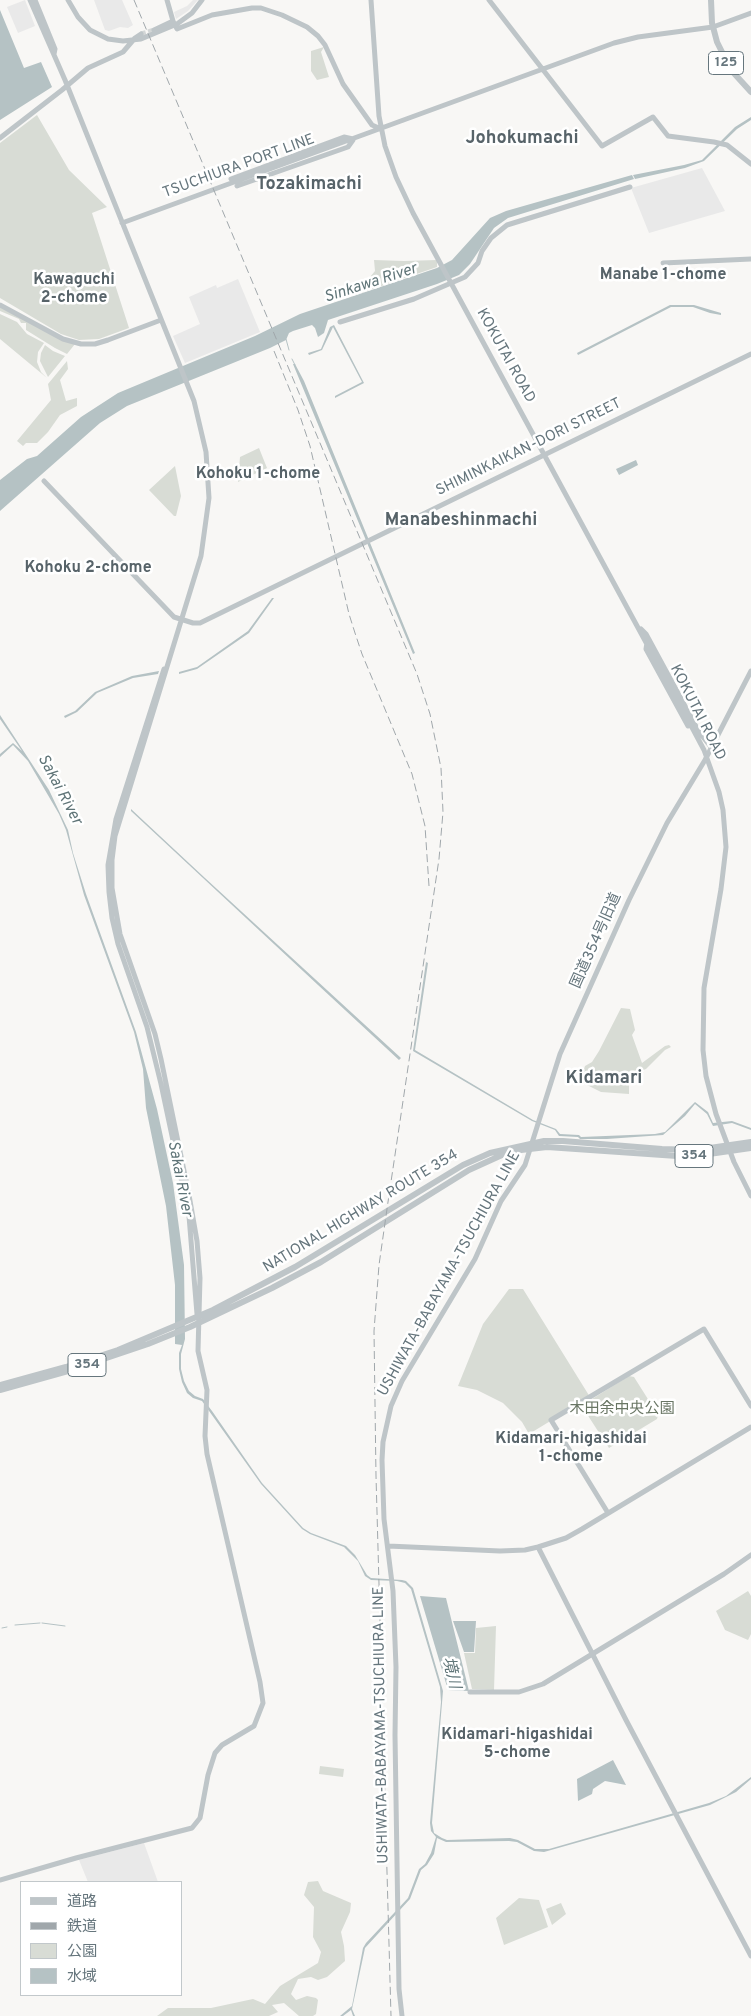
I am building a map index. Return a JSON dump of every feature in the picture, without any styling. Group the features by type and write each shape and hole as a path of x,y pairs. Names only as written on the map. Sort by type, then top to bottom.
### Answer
{"highway":[{"name":"125","path":"711,0 716,42 727,64 751,92"},
{"name":"NATIONAL HIGHWAY ROUTE 354","path":"0,1390 68,1372 190,1324 274,1280 472,1160 495,1151 563,1141 696,1150 751,1142"},
{"name":"NATIONAL HIGHWAY ROUTE 354","path":"198,1320 272,1288 356,1240 481,1164 533,1145 678,1156 751,1148"},
{"name":"NATIONAL HIGHWAY ROUTE 354","path":"0,1385 66,1367 173,1331"}],"street":[{"path":"0,1880 77,1857 192,1828 200,1818 208,1775 215,1754 226,1742 250,1730 257,1720 263,1703 204,1436 207,1385 199,1355 198,1320 189,1216 152,1042 116,936 109,892 108,865 116,820 158,685 169,660 182,620 201,556 209,498 204,439 188,385 65,80 30,0"},
{"path":"35,0 54,49 54,54"},
{"path":"68,0 78,17 90,30 108,39 123,41 141,38 176,24 192,13 202,0"},
{"path":"167,0 177,29 212,15 252,8 261,8 276,13 307,27 325,45 343,84 372,125 382,129 371,0"},
{"path":"489,0 602,146 653,117 668,136 716,142 725,145 751,164"},
{"name":"TSUCHIURA PORT LINE","path":"122,223 627,39 713,28 751,12"},
{"path":"154,30 173,21"},
{"path":"0,138 92,65 123,52 141,34"},
{"name":"KOKUTAI ROAD","path":"382,129 385,146 396,177 451,283 688,718 710,764 723,810 726,838 725,865 706,971 702,1038 706,1076 716,1114 734,1162 751,1196"},
{"path":"231,178 344,137 353,139 348,147 237,186"},
{"path":"340,322 414,299 470,274 486,245 497,232 507,225 630,187"},
{"path":"663,263 751,258"},
{"path":"0,304 54,335 81,344 95,344 161,320"},
{"name":"SHIMINKAIKAN-DORI STREET","path":"182,620 200,623 750,356"},
{"path":"44,481 174,617 182,620"},
{"path":"637,625 646,634 700,732 711,747"},
{"path":"647,643 646,649 705,760"},
{"name":"国道354号旧道","path":"533,1145 557,1061 629,900 667,823 705,760 751,671"},
{"name":"USHIWATA-BABAYAMA-TSUCHIURA LINE","path":"402,2016 399,1989 395,1754 396,1667 393,1591 384,1519 383,1448 393,1400 434,1326 475,1259 501,1201 523,1170 533,1145"},
{"path":"608,1513 551,1420 704,1329 751,1406"},
{"path":"388,1546 500,1551 524,1550 566,1538 751,1427"},
{"path":"538,1547 651,1768 673,1805 751,1956"},
{"path":"470,1692 511,1693 543,1684 724,1574 751,1555"}],"shaded area":[{"path":"25,0 35,26 18,33 7,7"},
{"path":"94,0 122,0 133,25 128,28 120,27 109,31 105,30"},
{"path":"193,0 198,0 188,11 176,19 174,12 187,6"},
{"path":"702,168 725,211 649,233 631,188"},
{"path":"238,279 260,332 185,363 173,336 200,324 189,297 216,285 217,288"},
{"path":"144,1843 158,1881 88,1881 79,1860"}],"green space":[{"path":"324,47 321,52 329,77 317,80 311,71 311,51"},
{"path":"37,115 69,170 107,207 92,213 129,328 99,339 79,340 61,334 0,298 0,143"},
{"path":"374,260 437,260 437,267 355,295 375,271"},
{"path":"0,306 75,344 67,354 55,348 26,330 26,323 21,323 19,319 0,311"},
{"path":"0,314 17,322 27,334 44,343 38,352 37,362 41,372 47,378 0,339"},
{"path":"45,345 65,356 48,377 40,361"},
{"path":"67,361 68,369 60,380 66,401 77,398 77,406 60,415 48,432 37,443 26,443 23,446 17,441 51,400 48,384"},
{"path":"259,448 267,468 238,482 240,457"},
{"path":"175,466 181,496 176,516 174,516 149,490"},
{"path":"621,1008 630,1009 635,1030 632,1035 642,1063 665,1046 669,1045 671,1047 665,1050 646,1069 638,1072 629,1084 629,1094 601,1092 583,1083 581,1078 585,1066 592,1062 599,1051"},
{"path":"509,1289 523,1289 590,1397 529,1434 522,1422 503,1403 477,1390 458,1386 483,1324"},
{"name":"木田余中央公園","path":"629,1376 634,1377 658,1415 657,1419 609,1448 583,1408 584,1404"},
{"path":"748,1591 751,1596 751,1634 748,1640 725,1630 716,1611"},
{"path":"496,1626 494,1690 472,1689 464,1653 475,1653 476,1628"},
{"path":"320,1766 344,1769 343,1777 319,1774"},
{"path":"318,1881 323,1891 351,1903 350,1912 341,1932 345,1961 327,1977 318,1980 311,1977 298,1979 291,1994 296,2000 307,1996 316,1998 318,2000 316,2014 313,2016 299,2016 284,2003 272,2005 278,2012 269,2016 157,2016 168,2008 211,2008 253,1999 265,2004 280,1986 318,1963 321,1952 313,1937 314,1907 304,1895 308,1882"},
{"path":"519,1898 539,1900 548,1927 504,1945 496,1918"},
{"path":"561,1903 566,1914 552,1925 546,1909"}],"water":[{"path":"0,10 24,68 41,62 52,87 0,120"},
{"path":"751,117 751,120 737,129 704,161 685,168 635,179 633,175 702,160 735,127"},
{"path":"632,175 634,179 508,218 494,228 470,264 459,275 328,320 324,333 318,337 312,325 293,331 289,333 286,340 270,348 127,406 100,423 0,511 0,480 27,459 37,456 81,417 118,393 255,336 300,314 437,268 452,260 490,218 506,211"},
{"path":"670,305 694,305 721,313 721,315 693,307 671,307 578,355 577,353"},
{"path":"334,325 364,383 335,398 335,396 362,382 333,327 322,350 309,355 308,353 321,349 330,327"},
{"path":"293,364 295,364 304,381 415,653 413,654"},
{"path":"636,460 638,465 619,475 616,469"},
{"path":"272,598 274,598 249,633 197,669 179,674 179,672 197,667 248,631"},
{"path":"159,671 158,674 133,678 97,693 77,712 65,718 64,716 75,711 95,692 132,676"},
{"path":"0,715 49,790 68,830 86,894 136,1032 157,1109 173,1183 184,1265 185,1339 181,1354 181,1369 184,1381 189,1391 203,1399 262,1483 303,1528 311,1533 346,1546 355,1555 367,1575 371,1578 402,1580 406,1581 413,1588 443,1691 432,1823 434,1833 447,1840 510,1838 535,1849 549,1849 709,1803 726,1796 751,1777 736,1792 710,1805 544,1852 534,1851 517,1842 446,1842 437,1838 434,1854 427,1865 421,1870 410,1899 365,1948 352,2009 355,2016 353,2016 351,2010 340,2016 352,2006 363,1948 408,1898 419,1869 425,1864 431,1853 436,1837 431,1831 430,1823 441,1702 440,1687 411,1589 405,1583 397,1581 371,1580 365,1576 358,1561 344,1547 310,1534 302,1529 261,1484 202,1401 193,1398 187,1393 182,1382 179,1369 179,1353 182,1345 175,1344 175,1285 166,1206 146,1108 143,1069 134,1032 84,895 66,830 59,814 28,761 13,745 0,757 0,754 13,743 22,751 0,719"},
{"path":"131,809 205,878 401,1058 399,1060"},
{"path":"426,962 428,963 415,1050 533,1120 556,1129 560,1134 579,1135 581,1137 665,1132 695,1102 708,1112 713,1123 732,1121 751,1128 751,1130 732,1123 713,1126 707,1114 695,1104 685,1116 663,1135 607,1139 580,1139 578,1137 559,1136 555,1130 532,1121 413,1051"},
{"name":"境川","path":"420,1596 446,1598 469,1691 448,1690"},
{"path":"453,1621 476,1621 474,1652 464,1652"},
{"path":"613,1760 626,1785 605,1781 593,1789 592,1794 578,1801 577,1779"}],"waterway":[{"path":"286,339 289,350"},
{"path":"292,359 295,365"},
{"path":"15,1625 40,1623"},
{"path":"42,1623 65,1626"},
{"path":"2,1628 7,1627"}],"tunnel":[{"path":"141,34 154,30"}],"railway":[{"path":"134,0 417,674 430,714 441,768 443,812 439,859 379,1265 374,1331 376,1476 391,2016"},
{"path":"274,351 298,410 310,446 355,633 412,774 425,826 429,886"}],"district":[{"name":"Johokumachi","path":"522,139"},
{"name":"Tozakimachi","path":"309,185"},
{"name":"Manabe 1-chome","path":"663,276"},
{"name":"Kawaguchi 2-chome","path":"74,290"},
{"name":"Kohoku 1-chome","path":"258,475"},
{"name":"Manabeshinmachi","path":"461,521"},
{"name":"Kohoku 2-chome","path":"88,569"},
{"name":"Kidamari","path":"604,1079"},
{"name":"Kidamari-higashidai 1-chome","path":"571,1449"},
{"name":"Kidamari-higashidai 5-chome","path":"517,1745"}],"water label":[{"name":"Sinkawa River","path":"371,284"},
{"name":"Sakai River","path":"59,790"},
{"name":"Sakai River","path":"179,1179"}]}
